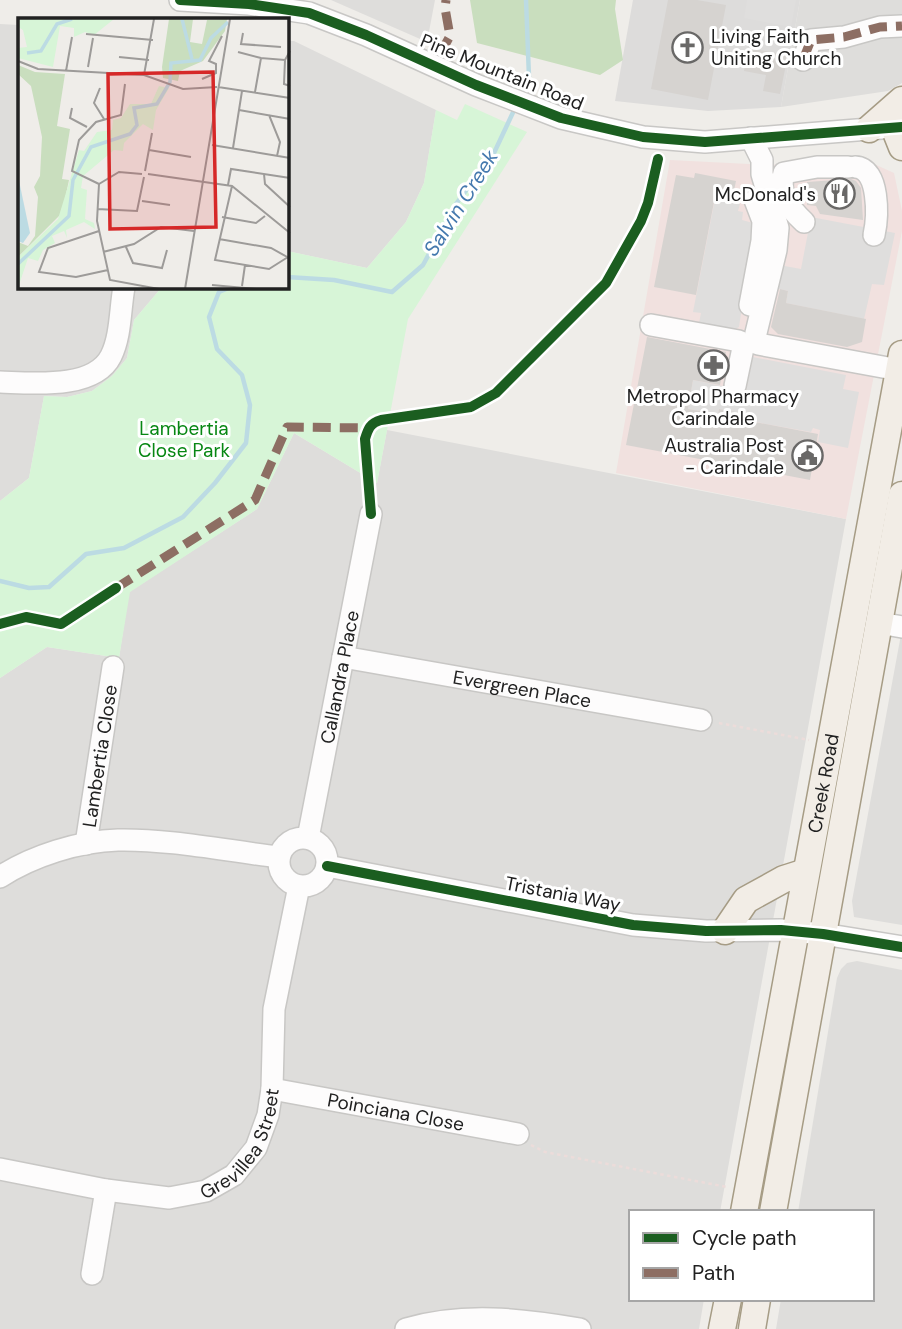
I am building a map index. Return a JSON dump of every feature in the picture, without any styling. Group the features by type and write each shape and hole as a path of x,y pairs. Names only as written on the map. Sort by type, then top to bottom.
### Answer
{"main road":[{"path":"892,132 902,100"},
{"name":"Creek Road","path":"744,1210 901,362"},
{"name":"Creek Road","path":"773,1210 823,934 890,625 902,495"},
{"path":"726,931 746,900 784,879 806,872"},
{"path":"722,1329 728,1301"},
{"path":"752,1329 757,1301"}],"street":[{"name":"Pine Mountain Road","path":"180,0 311,6 366,35 476,85 561,118 664,140 705,142 892,132"},
{"path":"803,60 811,40 844,37 880,27 902,26"},
{"path":"744,381 747,373 748,341 744,301 763,221 750,186 748,161 751,138"},
{"path":"748,341 776,250 778,228 762,174 762,160 751,138"},
{"path":"804,222 793,212 783,194 781,181 784,173 817,167 861,167 871,176 877,218 874,235"},
{"path":"0,382 42,383 74,380 95,374 110,358 116,342 124,289"},
{"path":"651,325 901,362"},
{"name":"Callandra Place","path":"308,838 371,514"},
{"name":"Evergreen Place","path":"343,657 701,720"},
{"name":"Lambertia Close","path":"86,844 114,667"},
{"path":"308,838 323,849 327,866 317,881 299,886 283,876 279,858 289,841 308,838"},
{"path":"0,877 47,855 86,844 117,840 155,842 279,858"},
{"name":"Tristania Way","path":"327,866 633,925 726,931 795,931 902,947"},
{"name":"Grevillea Street","path":"0,1169 106,1190 169,1198 206,1191 234,1175 256,1148 268,1115 272,1089 274,1009 299,886"},
{"name":"Poinciana Close","path":"272,1089 518,1134"},
{"path":"92,1274 106,1190"},
{"path":"406,1329 431,1321 481,1317 522,1319 580,1329"}],"path":[{"path":"701,720 809,740"},
{"path":"518,1134 533,1147 545,1152 727,1187"}],"shaded area":[{"path":"331,0 435,0 427,42"},
{"path":"633,0 800,0 781,107 708,111 615,101"},
{"path":"747,0 796,0 791,27 744,18"},
{"path":"800,0 902,0 902,83 888,91 781,107"},
{"path":"0,24 18,25 18,289 160,289 134,320 127,358 112,376 92,391 67,397 44,396 29,478 0,501"},
{"path":"289,41 294,41 436,110 424,183 406,222 367,268 289,251"},
{"path":"863,159 894,173 902,211 902,231 846,519 616,473 670,160 767,165"},
{"path":"715,199 740,204 738,211 743,212 742,220 753,223 754,229 739,327 729,333 698,328 701,313 693,312"},
{"path":"811,217 895,233 884,285 872,284 864,319 786,303 788,291 775,288 779,265 801,269"},
{"path":"753,357 846,375 843,389 859,392 848,448 818,442 820,430 813,428 811,432 739,419 741,414 719,409 718,414 688,409 693,380 746,391"},
{"path":"387,430 846,519 720,1210 629,1210 629,1301 704,1301 699,1329 0,1329 0,678 47,647 119,658 129,592 257,509 294,433 377,483"},
{"path":"902,629 902,925 854,917 852,901"},
{"path":"857,961 902,970 902,1329 776,1329 781,1301 874,1301 874,1210 798,1210 837,978 847,963"}],"green space":[{"path":"470,0 616,0 623,60 600,75 477,43"},
{"name":"Lambertia Close Park","path":"465,104 527,132 408,319 377,483 294,433 257,509 130,592 119,658 47,647 0,678 0,501 29,478 44,396 67,397 92,391 112,376 127,358 134,320 160,289 289,289 289,251 367,268 406,222 424,183 436,110 457,120"}],"building":[{"name":"Living Faith Uniting Church","path":"668,0 697,0 726,5 708,100 651,89"},
{"path":"748,48 788,55 780,94 763,91 766,75 744,71"},
{"path":"695,173 736,181 732,200 715,197 696,295 654,287 676,175 694,178"},
{"name":"McDonald's","path":"851,179 861,188 863,220 820,214 816,206 807,205 807,182"},
{"path":"780,289 788,291 786,303 866,319 862,342 847,347 778,334 771,327"},
{"path":"647,337 726,352 720,385 693,380 688,409 718,414 719,409 741,413 739,419 818,434 810,480 626,445"}],"waterway":[{"name":"Salvin Creek","path":"521,95 529,77 526,0"},
{"name":"Salvin Creek","path":"289,277 334,280 392,292 423,265 456,204 494,153 516,106"},
{"name":"Salvin Creek","path":"0,581 29,588 49,587 86,554 124,548 183,517 215,483 246,443 250,405 242,375 217,349 209,317 219,292 226,289"}],"marked path":[{"path":"440,54 450,36 446,0"},
{"path":"803,60 811,40 844,37 880,27 902,26"},
{"path":"116,588 255,500 287,427 369,428"}],"cycle path":[{"path":"180,0 249,4 309,13 366,35 476,85 561,118 643,137 705,142 902,127"},
{"path":"371,514 365,439 370,427 381,420 471,407 496,393 606,283 641,221 658,159"},
{"path":"0,624 26,617 61,624 116,588"},
{"path":"327,866 633,925 706,931 781,930 902,947"}],"place":[{"name":"Living Faith Uniting Church","path":"688,47"},
{"name":"McDonald's","path":"839,194"},
{"name":"Metropol Pharmacy Carindale","path":"713,365"},
{"name":"Australia Post - Carindale","path":"807,456"}]}
